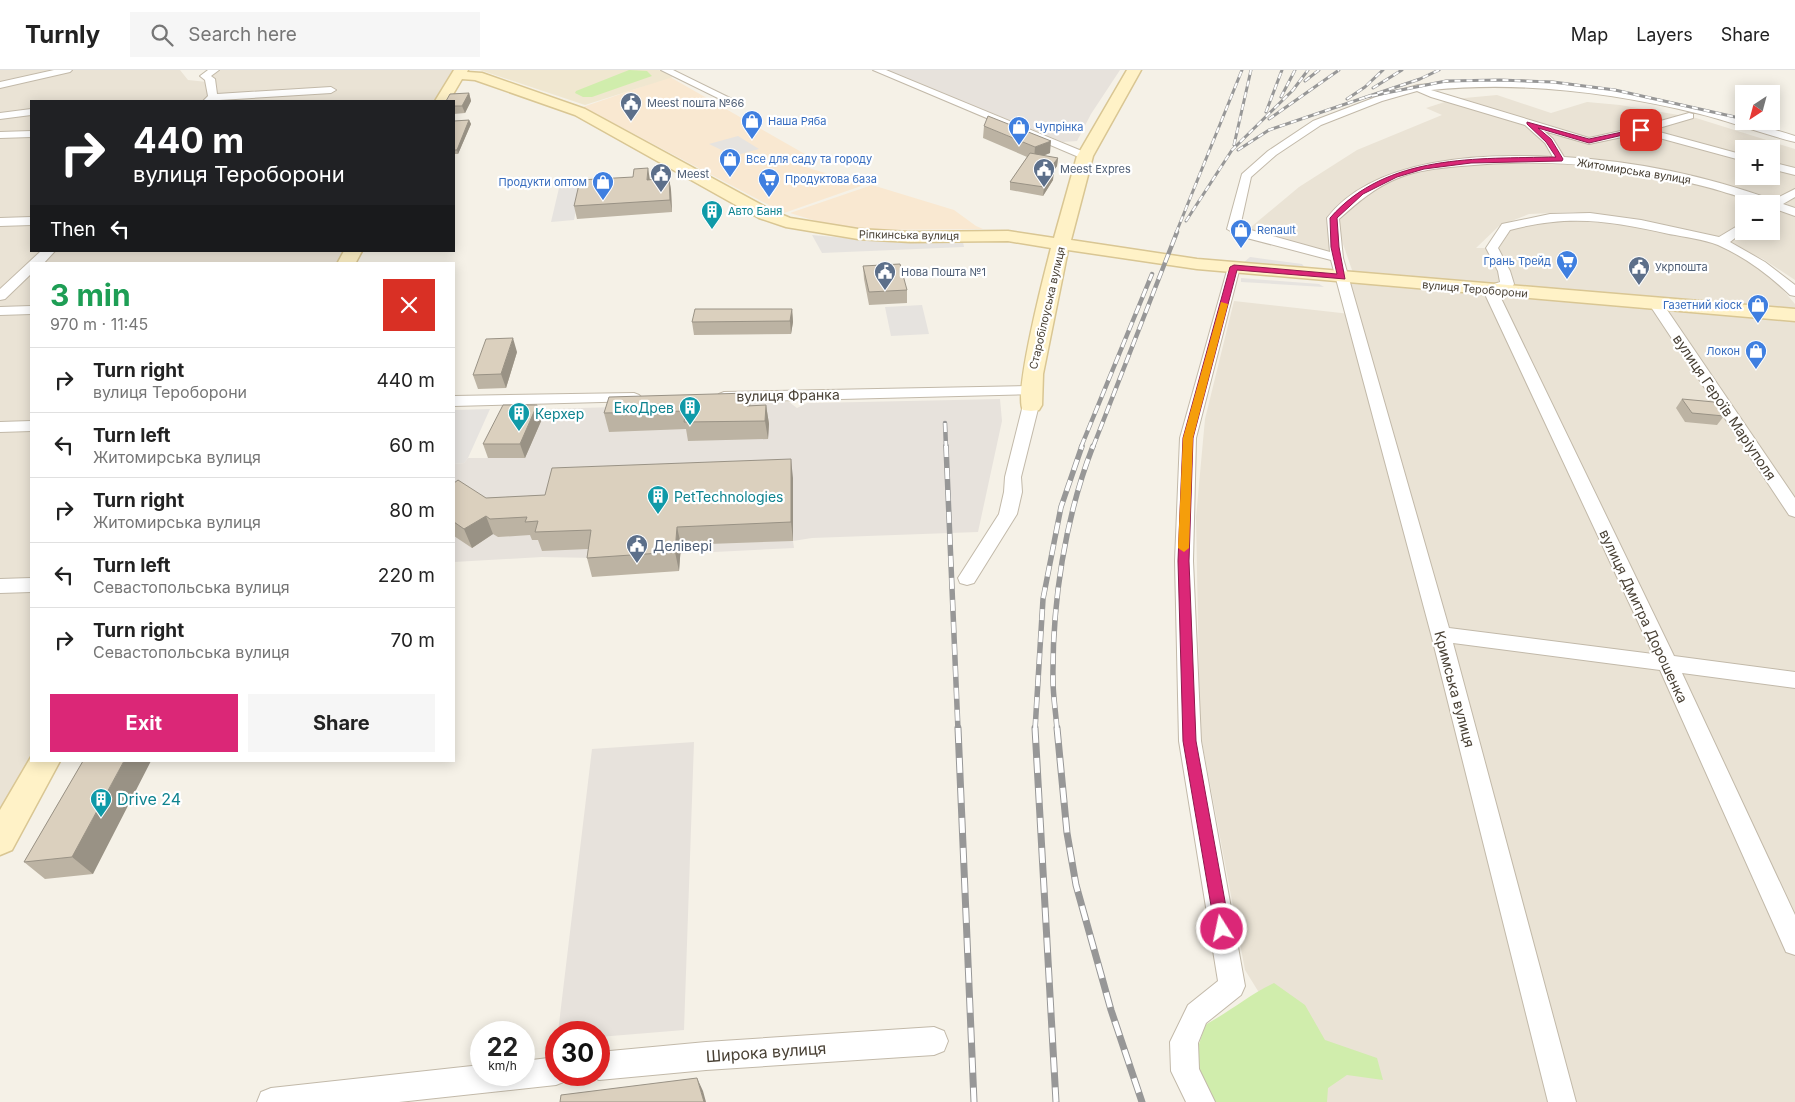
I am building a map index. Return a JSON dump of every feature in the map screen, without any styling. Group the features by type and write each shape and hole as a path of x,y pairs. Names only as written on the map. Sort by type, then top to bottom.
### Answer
{"main road":[{"name":"Старобілоуська вулиця","path":"1032,398 1032,374 1062,243 1085,156 1134,70"},
{"path":"443,100 459,73"},
{"name":"Ріпкинська вулиця","path":"459,73 477,76 580,112 764,214 786,222 858,234 910,237 1008,236 1154,258"},
{"name":"вулиця Тероборони","path":"1154,258 1234,267 1340,268 1490,290 1795,315"},
{"path":"0,840 45,762"}],"street":[{"path":"0,84 66,70"},
{"path":"197,70 210,71"},
{"path":"666,70 731,100"},
{"path":"878,70 1085,156"},
{"path":"210,71 205,76 210,79 210,99 331,90"},
{"path":"1340,268 1233,228 1246,176 1272,153 1317,123 1379,99 1418,88 1446,84 1493,82 1549,84 1586,88 1701,110 1795,139"},
{"path":"1418,88 1434,95 1589,141 1641,130 1689,116"},
{"path":"0,116 30,112"},
{"path":"1529,123 1549,141 1560,159"},
{"path":"1641,130 1735,156"},
{"path":"0,135 30,134"},
{"name":"Житомирська вулиця","path":"1340,268 1333,218 1361,193 1394,175 1424,167 1471,161 1560,159 1636,169 1732,190 1746,195"},
{"path":"1780,168 1795,172"},
{"path":"1780,201 1795,192"},
{"name":"Житомирська вулиця","path":"1780,207 1795,212"},
{"path":"1490,290 1508,284 1504,271 1492,248 1506,227 1536,219 1576,216 1646,225 1721,242 1754,260 1795,292"},
{"path":"0,222 30,222"},
{"path":"1721,242 1735,232"},
{"path":"37,262 48,252"},
{"path":"1201,1102 1185,1071 1184,1042 1197,1014 1232,986 1190,741 1184,561 1188,438 1234,267"},
{"path":"0,296 30,268"},
{"name":"Кримська вулиця","path":"1340,268 1441,634 1562,1102"},
{"name":"вулиця Дмитра Дорошенка","path":"1490,290 1667,663 1795,943"},
{"name":"вулиця Героїв Маріуполя","path":"1656,304 1795,511"},
{"path":"0,311 30,310"},
{"name":"вулиця Франка","path":"712,397 1032,398"},
{"path":"455,401 652,398"},
{"name":"Старобілоуська вулиця","path":"967,578 1008,514 1013,492 1013,477 1032,398"},
{"path":"0,428 30,426"},
{"path":"0,586 30,584"},
{"path":"1441,634 1795,680"},
{"name":"Широка вулиця","path":"610,1065 706,1056 934,1041"},
{"path":"271,1102 470,1080"}],"shaded area":[{"path":"0,70 180,70 188,80 207,82 209,98 207,100 30,100 30,252 45,252 34,262 30,262 30,266 0,293"},
{"path":"216,70 455,70 437,100 213,100 215,97 215,79 211,75"},
{"path":"480,70 659,70 673,77 585,105"},
{"path":"885,70 1120,70 1091,114 1077,141 1063,142"},
{"path":"670,77 810,157 799,165 864,185 784,213 583,107"},
{"path":"1497,95 1551,113 1587,102 1620,105 1696,118 1766,140 1735,140 1735,185 1780,185 1780,144 1795,149 1795,280 1763,259 1715,237 1640,220 1573,212 1529,214 1499,226 1476,248 1499,248 1511,229 1542,222 1576,219 1643,227 1717,243 1771,276 1795,304 1795,311 1353,273 1342,241 1329,240 1329,254 1245,232 1299,187 1357,150 1442,115 1426,108 1454,99"},
{"path":"738,136 759,149 734,156 709,144"},
{"path":"872,185 954,210 983,229 869,230 829,225 790,213"},
{"path":"581,187 574,220 551,222 559,188"},
{"path":"812,235 900,243 963,242 964,247 822,253"},
{"path":"52,252 344,252 338,262 42,262"},
{"path":"1250,257 1302,264 1307,270 1242,264"},
{"path":"30,273 30,762 0,818 0,301"},
{"path":"1241,278 1319,284 1324,287 1241,282"},
{"path":"1350,282 1795,320 1795,1102 1327,1102 1245,970 1200,731 1196,517 1205,419 1234,301 1359,315"},
{"path":"922,305 929,334 891,336 885,307"},
{"path":"1000,399 1002,421 978,532 812,538 793,541 794,548 595,558 542,557 455,562 455,464 464,463 468,458 525,458 546,409 789,402 797,408 807,403"},
{"path":"490,409 468,458 464,463 455,464 455,410"},
{"path":"694,742 684,1030 610,1036 610,1021 559,1021 592,749"}],"green space":[{"path":"629,70 647,71 652,76 592,97 583,97 575,93 576,91"},
{"path":"1274,983 1305,1005 1325,1040 1377,1058 1383,1080 1347,1075 1328,1088 1327,1102 1209,1102 1204,1092 1195,1057 1205,1025"}],"building":[{"path":"469,93 462,106 455,106 455,100 447,100 450,94"},
{"path":"988,116 1051,141 1035,147 984,126"},
{"path":"469,120 457,150 455,150 455,121"},
{"path":"1030,153 1058,158 1048,171 1054,172 1044,187 1010,182"},
{"path":"648,168 647,180 669,178 670,200 574,206 580,180 633,177 634,169"},
{"path":"900,264 907,290 869,292 863,266"},
{"path":"695,309 792,309 790,321 692,322"},
{"path":"513,338 501,374 473,375 486,339"},
{"path":"749,393 747,406 766,405 765,421 684,422 686,411 604,413 609,397"},
{"path":"1682,399 1714,402 1724,416 1692,413"},
{"path":"503,405 537,405 520,444 483,444"},
{"name":"PetTechnologies","path":"791,459 791,522 677,527 675,552 587,558 591,530 535,532 538,521 525,522 527,517 490,519 486,516 464,529 455,523 455,482 458,480 486,498 545,495 552,468"},
{"path":"82,762 123,762 72,857 24,862"},
{"path":"697,1078 704,1102 560,1102 561,1095"}],"railway":[{"path":"1176,233 1242,70"},
{"path":"1234,145 1251,70"},
{"path":"1266,112 1282,70"},
{"path":"1281,97 1295,70"},
{"path":"1186,221 1232,150 1293,90 1308,70"},
{"path":"1305,81 1319,70"},
{"path":"1269,119 1339,70"},
{"path":"1347,99 1365,87 1383,70"},
{"path":"1373,88 1402,70"},
{"path":"1366,97 1420,79 1439,70"},
{"path":"1366,97 1446,81 1500,80 1553,82 1615,90 1735,117"},
{"path":"1238,150 1269,130 1366,97"},
{"path":"1093,447 1177,232"},
{"path":"1081,447 1152,274"},
{"path":"945,423 946,447"},
{"path":"946,446 958,730"},
{"path":"1035,729 1043,599 1061,507 1082,446"},
{"path":"1057,730 1053,693 1053,651 1058,591 1068,531 1083,474 1093,446"},
{"path":"958,728 974,1102"},
{"path":"1057,728 1067,833 1076,885 1111,1010 1142,1102"},
{"path":"1035,729 1056,1102"}],"slow traffic":[{"path":"1184,548 1188,438 1224,304"}],"place":[{"name":"Meest пошта №66","path":"631,122"},
{"name":"Наша Ряба","path":"752,140"},
{"name":"Чупрінка","path":"1019,146"},
{"name":"Все для саду та городу","path":"730,178"},
{"name":"Meest Expres","path":"1044,188"},
{"name":"Meest","path":"661,193"},
{"name":"Продуктова база","path":"769,198"},
{"name":"Продукти оптом","path":"603,201"},
{"name":"Авто Баня","path":"712,230"},
{"name":"Renault","path":"1241,249"},
{"name":"Грань Трейд","path":"1567,280"},
{"name":"Укрпошта","path":"1639,286"},
{"name":"Нова Пошта №1","path":"885,291"},
{"name":"Газетний кіоск","path":"1758,324"},
{"name":"Локон","path":"1756,370"},
{"name":"ЕкоДрев","path":"690,426"},
{"name":"Керхер","path":"519,432"},
{"name":"PetTechnologies","path":"658,515"},
{"name":"Делівері","path":"637,564"},
{"name":"Drive 24","path":"101,818"}],"route":[{"path":"1222,929 1190,741 1184,561 1188,438 1234,267 1342,277 1335,247 1333,218 1361,193 1394,175 1424,167 1471,161 1528,158 1560,159 1549,141 1529,123 1589,141 1641,130"}]}
